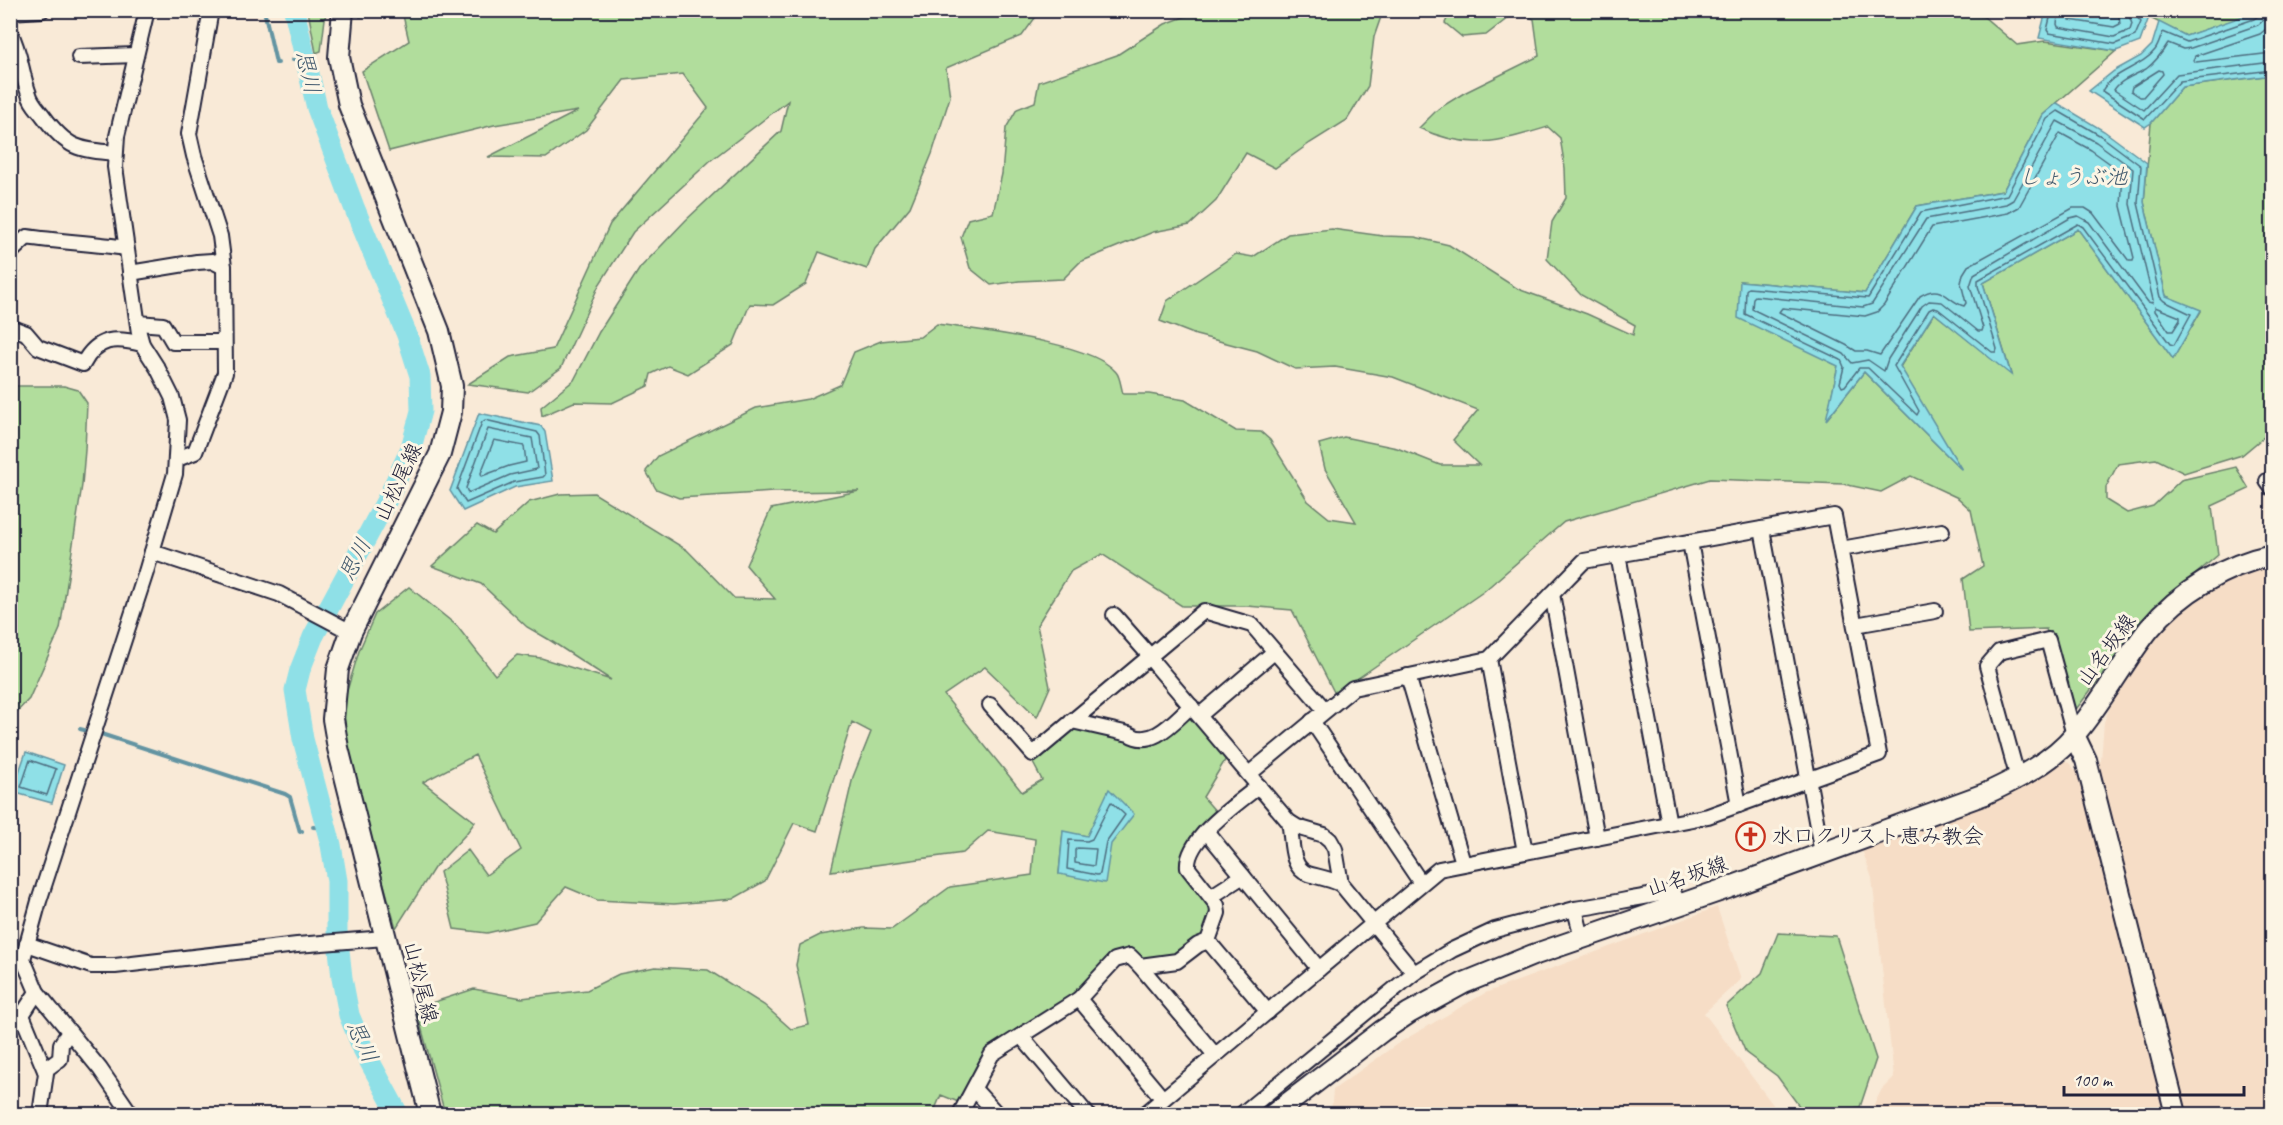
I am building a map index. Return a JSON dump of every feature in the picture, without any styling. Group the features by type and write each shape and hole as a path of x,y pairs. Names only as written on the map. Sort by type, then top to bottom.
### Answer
{"main road":[{"name":"山松尾線","path":"343,10 339,57 349,105 439,331 452,386 451,412 440,454 344,628 333,719 338,748 430,1114"},
{"name":"山名坂線","path":"1288,1110 1354,1051 1429,1002 1488,973 1985,794 2018,779 2045,761 2074,735 2150,629 2191,590 2221,573 2255,559 2272,555"},
{"path":"2074,735 2088,767 2176,1114"}],"street":[{"path":"10,12 42,10"},
{"path":"131,1114 100,1069 37,992 24,959 39,901 152,552 175,474 177,459 178,420 172,397 142,344 116,177 117,136 147,10"},
{"path":"177,459 195,452 225,373 224,267 220,236 189,134 211,10"},
{"path":"10,32 19,49 29,98 56,133 71,145 92,151 116,153"},
{"path":"79,57 136,55"},
{"path":"10,253 27,237 63,243 89,243 126,248"},
{"path":"130,273 212,261 224,267"},
{"path":"138,322 164,325 173,342 224,342"},
{"path":"10,327 26,333 38,346 82,364 94,348 107,341 116,339 142,344"},
{"path":"1145,1114 1440,868 1708,816 1809,782 1879,754 1834,516 1584,561 1489,659 1353,688 1249,774"},
{"path":"1762,529 1822,853"},
{"path":"1840,549 1942,531"},
{"path":"1690,542 1739,805"},
{"path":"152,552 279,594 344,628"},
{"path":"1618,555 1669,824"},
{"path":"1552,594 1597,838"},
{"path":"990,705 1033,754 1204,611 1252,625 1325,711"},
{"path":"1855,625 1935,611"},
{"path":"1114,615 1288,822 1324,835 1330,840 1335,849 1341,884 1414,973"},
{"path":"2018,779 1987,666 1999,652 2048,640 2074,735"},
{"path":"1072,721 1129,734 1136,739 1154,738 1196,711 1274,652"},
{"path":"1489,659 1525,852"},
{"path":"1408,676 1463,863"},
{"path":"1312,721 1421,883"},
{"path":"1140,966 1177,961 1198,945 1208,941 1218,913 1217,905 1188,868 1187,860 1206,831 1259,786"},
{"path":"1288,822 1299,868 1309,874 1341,884"},
{"path":"1206,831 1320,969"},
{"path":"1212,896 1243,876"},
{"path":"1242,1114 1414,973 1452,950 1495,930 1575,909 1673,892 1679,904"},
{"path":"1575,909 1582,938"},
{"path":"27,944 91,966 115,966 385,938"},
{"path":"1208,941 1268,1012"},
{"path":"960,1114 992,1054 1079,999 1115,960 1130,956 1215,1055"},
{"path":"10,1024 22,1015 37,992"},
{"path":"1079,999 1163,1099"},
{"path":"22,1015 46,1073 40,1114"},
{"path":"45,1070 60,1059 61,1044 69,1032"},
{"path":"1021,1036 1087,1114"},
{"path":"974,1089 997,1114"}],"shaded area":[{"path":"2272,565 2272,1114 1869,1114 1882,1089 1894,1077 1872,878 1861,847 2059,758 2069,763 2076,771 2101,761 2104,722 2110,707 2149,647 2169,622 2190,603 2216,586 2241,574"},
{"path":"1717,907 1741,979 1704,1013 1780,1114 1331,1114 1333,1090 1397,1044 1485,993"}],"green space":[{"path":"361,10 1040,11 1022,36 946,68 950,97 932,154 910,207 875,249 867,269 819,252 806,284 773,305 750,304 733,345 688,374 668,366 651,374 648,386 612,403 574,402 542,416 541,407 574,380 599,332 640,268 686,220 781,131 788,101 710,161 633,232 599,285 561,368 528,392 468,384 510,357 553,349 610,224 708,108 683,74 624,80 586,130 546,158 488,157 578,111 494,125 389,151 362,71 409,41 402,11 360,17"},
{"path":"308,11 326,11 321,51 316,53"},
{"path":"1200,11 1383,11 1374,37 1368,86 1347,120 1275,168 1246,153 1216,201 1190,225 1153,232 1080,262 1063,279 991,285 970,268 961,237 968,219 993,213 1002,174 1006,128 1017,109 1035,102 1039,82 1117,55 1165,24"},
{"path":"1451,11 1517,11 1486,35 1462,37 1445,23"},
{"path":"1517,11 1968,11 1984,17 2017,45 2045,41 2116,51 2043,115 2003,191 1917,206 1865,293 1740,281 1832,363 1838,365 1827,419 1864,372 1960,468 1900,367 1934,313 2011,374 1983,283 2078,229 2173,359 2201,311 2166,296 2144,202 2151,123 2182,87 2272,75 2272,430 2242,455 2184,473 2156,459 2118,464 2106,487 2106,500 2127,513 2153,506 2181,480 2236,467 2249,489 2212,506 2218,555 2148,615 2074,712 2046,629 1969,632 1963,579 1983,566 1971,510 1958,498 1911,476 1881,492 1843,484 1710,479 1564,522 1483,592 1335,694 1292,610 1247,606 1182,606 1102,554 1071,571 1037,625 1050,687 1037,717 985,667 944,695 1022,792 1042,780 1032,761 1068,730 1079,726 1128,740 1185,717 1193,716 1227,757 1203,797 1217,813 1200,827 1182,860 1186,872 1211,905 1213,912 1206,931 1176,957 1147,961 1129,952 1079,992 1003,1042 961,1103 941,1095 933,1114 445,1114 416,1008 474,989 522,998 587,990 619,974 655,967 708,970 764,1005 791,1029 809,1025 796,965 800,945 820,935 864,928 892,929 950,887 1032,875 1035,839 988,831 963,853 831,871 853,777 871,732 852,722 817,831 794,823 765,881 733,899 674,904 597,900 566,887 535,922 487,933 454,929 440,872 468,850 486,875 521,850 475,755 423,782 475,822 434,868 396,928 348,753 343,704 359,651 375,614 409,587 457,626 495,675 517,655 541,658 611,680 527,627 481,584 432,566 477,525 493,534 529,502 560,494 594,493 687,550 734,598 775,599 746,565 771,509 859,491 773,492 679,498 656,489 646,471 658,456 756,408 808,399 840,385 854,352 881,341 920,337 937,324 1032,339 1083,353 1103,362 1116,372 1123,394 1149,394 1185,400 1236,431 1261,432 1270,440 1308,501 1329,518 1356,522 1325,469 1319,444 1344,437 1397,448 1440,465 1479,465 1453,440 1478,410 1393,377 1335,367 1295,369 1257,351 1196,335 1160,321 1167,301 1236,254 1253,257 1288,234 1332,229 1383,236 1415,237 1449,245 1518,289 1587,314 1633,335 1635,325 1581,295 1547,259 1552,222 1566,198 1565,168 1560,138 1548,127 1514,137 1469,142 1453,140 1419,128 1438,109 1464,93 1539,56 1534,19","holes":["1063,832 1087,836 1059,873"]},
{"path":"2136,11 2261,11 2186,36"},
{"path":"11,386 64,386 78,390 87,403 82,485 60,629 29,699 11,718"},
{"path":"1778,933 1836,936 1876,1059 1860,1107 1805,1114 1777,1076 1746,1053 1726,1006 1762,973"}],"water":[{"path":"2261,10 2272,11 2272,75 2182,87 2145,127 2089,91 2114,71 2141,56 2152,45 2159,22 2186,36"},
{"path":"2046,11 2136,11 2149,17 2140,42 2116,51 2039,38"},
{"name":"しょうぶ池","path":"2057,103 2104,131 2147,163 2144,202 2166,296 2201,310 2173,359 2078,229 1983,283 2011,375 1934,313 1900,366 1962,470 1864,372 1826,420 1838,366 1738,318 1740,281 1865,293 1917,206 2003,191 2043,115"},
{"path":"479,413 541,426 545,432 553,481 515,487 463,511 450,491"},
{"path":"26,752 64,765 52,803 12,792"},
{"path":"1109,789 1134,814 1111,844 1105,883 1059,874 1063,831 1087,836"}],"waterway":[{"path":"264,10 276,63 278,63"},
{"name":"思川","path":"294,10 317,108 354,207 407,335 420,376 421,411 411,448 390,494 313,637 295,690 303,739 331,845 337,881 337,931 349,1015 363,1049 398,1114"},
{"path":"293,60 305,57"},
{"path":"80,729 84,730"},
{"path":"98,733 285,794 290,797 300,832 302,831"},
{"path":"313,827 327,828"}],"place":[{"name":"水口クリスト恵み教会","path":"1751,836"}]}
